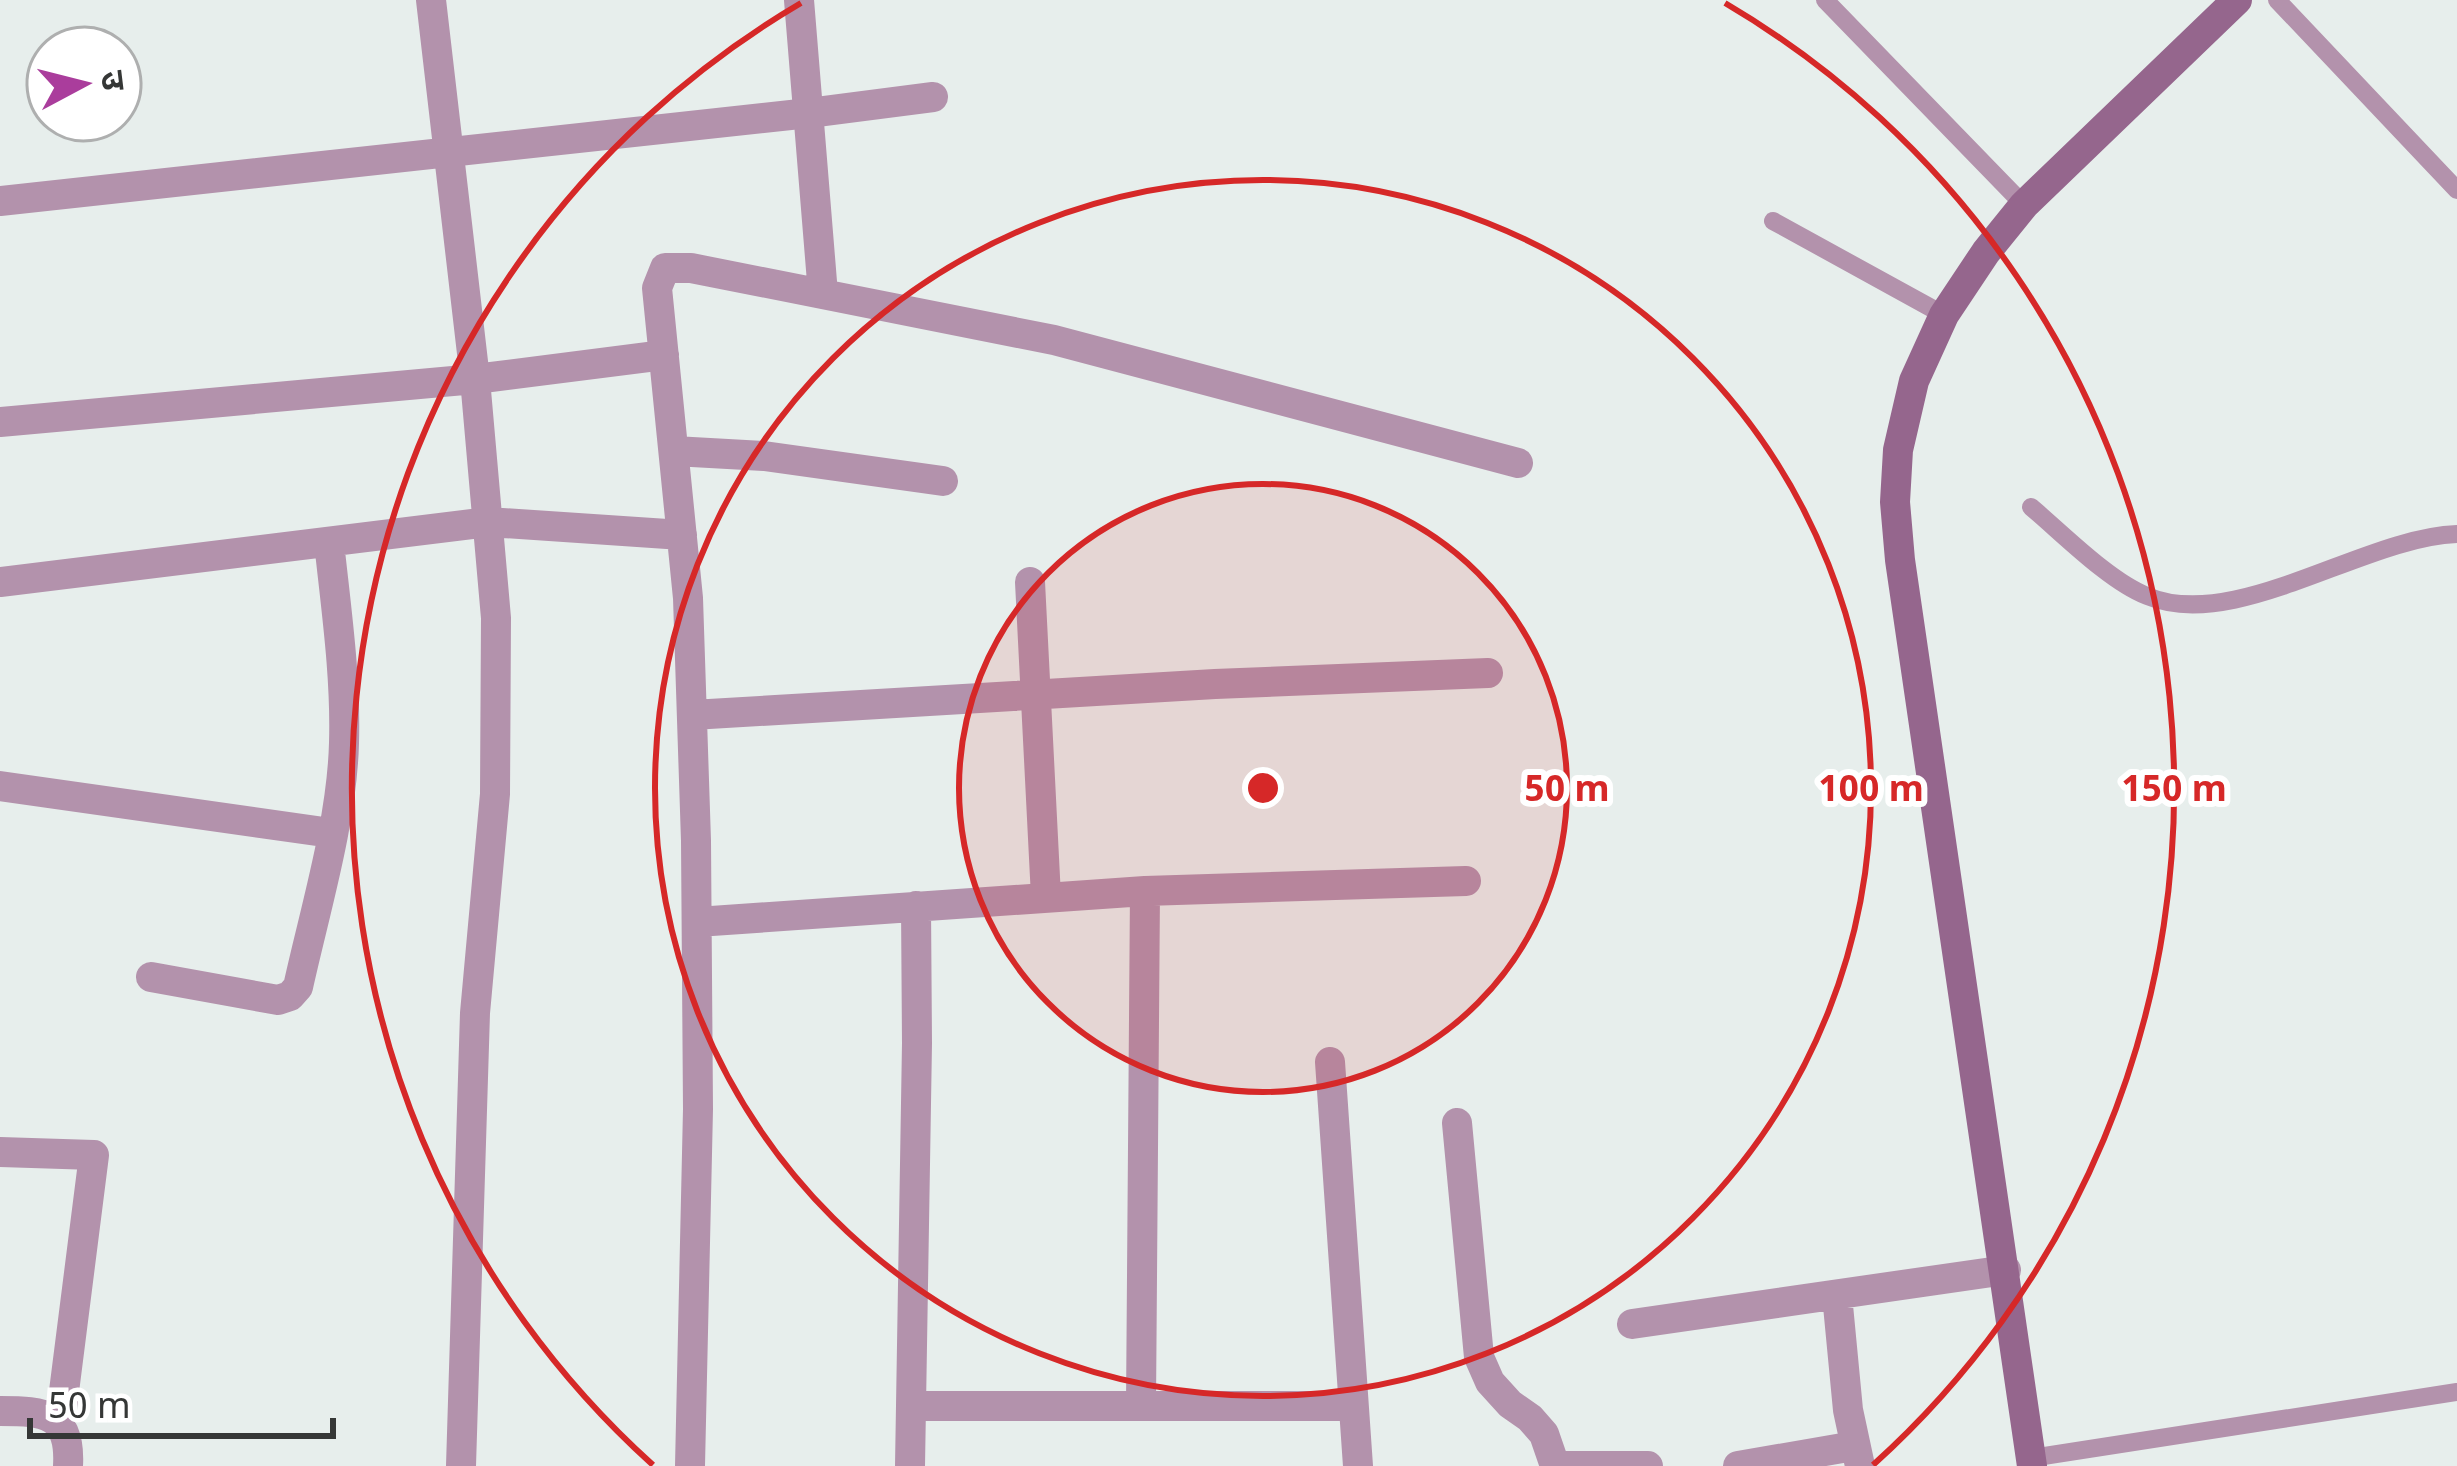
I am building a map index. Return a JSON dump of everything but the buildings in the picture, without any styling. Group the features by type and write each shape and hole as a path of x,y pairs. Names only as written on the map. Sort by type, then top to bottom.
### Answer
{"street":[{"path":"431,0 475,379 496,618 495,794 475,1013 461,1466"},
{"path":"799,0 823,294"},
{"path":"2032,1462 1900,560 1895,502 1898,450 1914,381 1944,315 1986,252 2024,205 2237,0"},
{"path":"0,201 933,97"},
{"path":"690,1466 697,922 688,598 657,287 665,268 691,268 1054,340 1518,463"},
{"path":"0,422 475,379 664,355"},
{"path":"674,451 764,456 943,481"},
{"path":"0,582 488,522 682,535"},
{"path":"151,977 262,999 290,996 298,987 331,833 344,745 342,668 329,542"},
{"path":"1030,582 1046,897"},
{"path":"692,715 1488,673"},
{"path":"0,786 331,833"},
{"path":"697,922 1145,891 1466,881"},
{"path":"1141,1405 1145,891"},
{"path":"910,1466 916,906"},
{"path":"1330,1062 1358,1466"},
{"path":"1457,1123 1480,1357 1490,1382 1544,1434 1556,1466 1648,1466"},
{"path":"0,1152 94,1155 60,1423 69,1445 68,1466"},
{"path":"1632,1324 2006,1270"},
{"path":"1738,1466 1857,1456 1837,1295"},
{"path":"911,1406 1353,1406"},
{"path":"0,1411 37,1411 60,1423"}],"lane":[{"path":"1825,0 2024,205"},
{"path":"2277,0 2457,190"},
{"path":"1773,221 1944,315"},
{"path":"2031,507 2123,584 2175,604 2224,602 2258,594 2415,539 2457,534"},
{"path":"2032,1462 2457,1392"}]}
